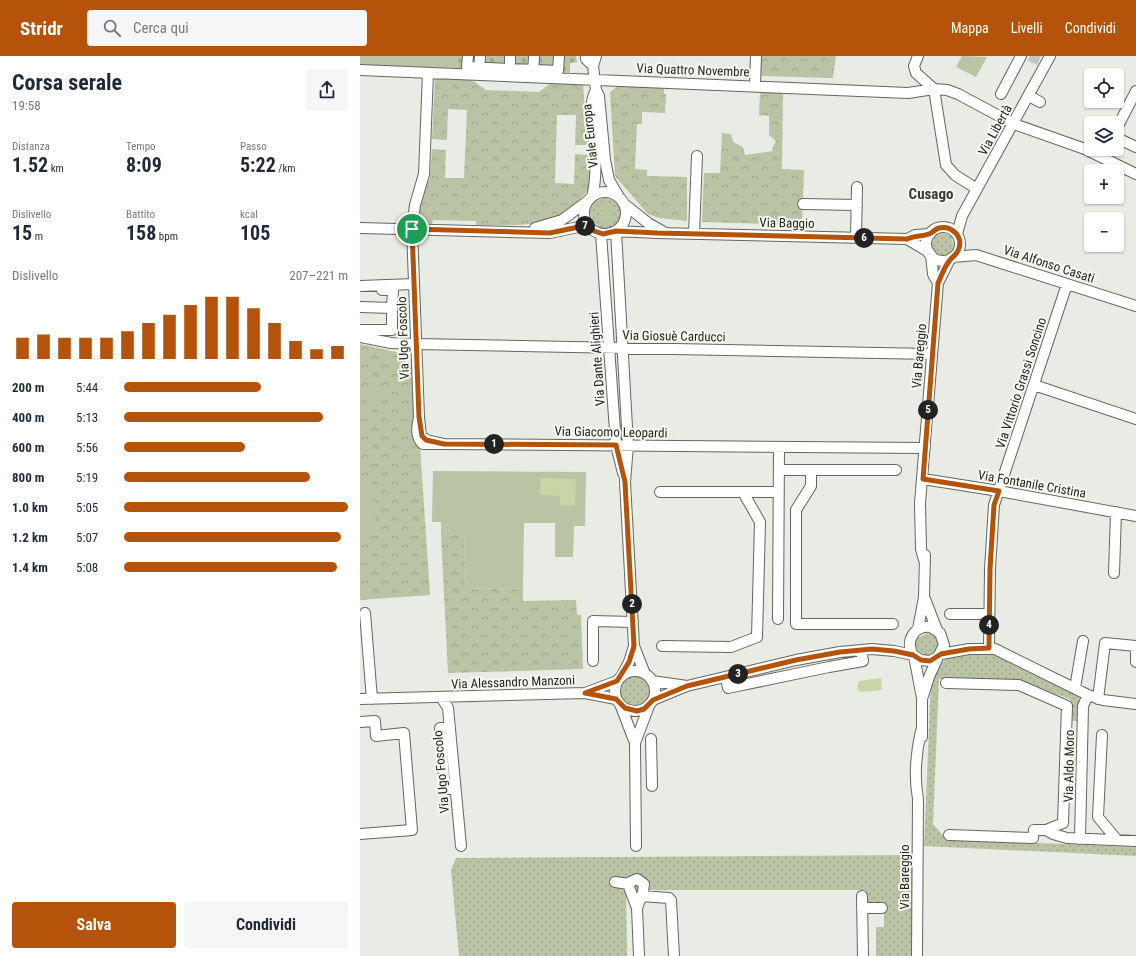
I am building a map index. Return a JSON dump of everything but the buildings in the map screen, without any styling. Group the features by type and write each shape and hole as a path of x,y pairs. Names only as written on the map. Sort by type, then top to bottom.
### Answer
{"street":[{"path":"468,56 467,67 479,71 510,69 533,73 558,70 559,56"},
{"path":"479,71 480,56"},
{"path":"510,56 510,69"},
{"path":"533,73 534,56"},
{"name":"Viale Europa","path":"586,56 586,59 595,61 596,90 599,96 605,160 609,180 622,202"},
{"path":"755,85 756,56"},
{"path":"1001,94 1021,56"},
{"path":"916,61 916,73 934,89 946,165 955,175 977,189"},
{"name":"Via Libertà","path":"957,234 962,216 1014,124 1046,61"},
{"name":"Via Quattro Novembre","path":"360,70 428,73 479,71 533,73 595,79 908,93 934,89 947,90 958,94 1014,124 1084,149"},
{"path":"412,229 415,206 424,174 428,73"},
{"name":"Viale Europa","path":"590,199 595,185 595,151 591,99 596,90"},
{"path":"1123,116 1136,91"},
{"path":"1029,96 1040,102"},
{"path":"1124,141 1136,147"},
{"path":"694,234 697,156"},
{"name":"Via Quattro Novembre","path":"1109,156 1136,174"},
{"path":"856,238 857,187"},
{"path":"520,231 544,226 562,220 590,199 598,194 606,193 617,196 626,210 625,220 616,231 608,234 601,234 588,225 584,214 590,199"},
{"name":"Via Baggio","path":"622,202 648,223 666,233"},
{"path":"803,204 856,205"},
{"path":"942,227 950,228 957,234 960,248 952,258 940,260 930,254 927,243 930,234 936,229 962,216"},
{"path":"360,228 520,231 550,233 588,225"},
{"name":"Via Ugo Foscolo","path":"412,229 419,417 418,437 423,444"},
{"name":"Via Baggio","path":"616,231 907,239 915,235 930,234"},
{"name":"Via Dante Alighieri","path":"616,231 628,445 625,482 634,646 629,662 619,679"},
{"name":"Via Dante Alighieri","path":"601,234 616,445 625,482"},
{"name":"Via Baggio","path":"907,239 930,254"},
{"name":"Via Bareggio","path":"930,254 934,274 938,283"},
{"name":"Via Alfonso Casati","path":"952,258 976,255 1136,306"},
{"name":"Via Bareggio","path":"917,956 918,799 921,787 923,745 921,731 922,698 910,641 911,636 918,629 924,598 924,560 921,549 920,503 938,283 952,258"},
{"path":"360,286 414,284"},
{"name":"Via Vittorio Grassi Soncino","path":"989,648 994,505 1067,284"},
{"path":"360,290 393,290 392,330 365,334"},
{"path":"360,307 392,308"},
{"name":"Via Giosuè Carducci","path":"365,334 416,344 932,354"},
{"path":"1034,385 1136,419"},
{"name":"Via Giacomo Leopardi","path":"419,417 422,436 426,440 444,444"},
{"name":"Via Giacomo Leopardi","path":"423,444 925,448"},
{"path":"778,447 778,619"},
{"path":"778,470 896,470"},
{"path":"811,470 811,486 796,510 796,624 893,624"},
{"name":"Via Fontanile Cristina","path":"923,479 1136,516"},
{"path":"660,492 778,492"},
{"path":"662,646 731,647 757,637 760,522 743,492"},
{"path":"1114,574 1116,512"},
{"name":"Via Bareggio","path":"922,698 929,677 944,645 924,598"},
{"path":"365,613 372,699"},
{"path":"950,614 989,614"},
{"path":"593,661 593,621 633,622"},
{"path":"918,629 928,627 958,646 969,649"},
{"path":"1075,688 1082,642"},
{"path":"1098,699 1105,643 1136,646 1136,662"},
{"name":"Via Dante Alighieri","path":"634,646 649,678"},
{"path":"618,702 631,711 644,709 651,703 687,686 796,660 840,652 872,649 914,655 925,661 940,655 969,649 989,648 1098,699 1136,704"},
{"path":"636,846 635,743 618,702 615,687 619,679 628,672 637,671 649,678 687,686"},
{"path":"635,743 655,691 649,678"},
{"name":"Via Alessandro Manzoni","path":"585,693 619,679"},
{"path":"946,683 1019,685 1067,706 1063,823 1046,830 1034,830 1033,838 949,835"},
{"name":"Via Alessandro Manzoni","path":"360,699 585,693 618,702"},
{"name":"Via Aldo Moro","path":"1080,839 1083,706 1088,695"},
{"name":"Via Ugo Foscolo","path":"441,697 448,708 461,846"},
{"path":"360,722 375,721 376,736 404,733 412,830 360,834"},
{"path":"1102,735 1098,817 1117,840"},
{"path":"652,739 652,786"},
{"path":"636,767 652,767"},
{"path":"1046,830 1060,837 1136,841"},
{"path":"637,908 644,888 641,881 633,880 629,887 637,908 639,956"},
{"path":"615,882 630,884"},
{"path":"642,896 660,896 671,900 674,956"},
{"path":"862,896 863,956"},
{"path":"862,908 882,908"}],"green space":[{"path":"360,56 458,56 457,68 360,65"},
{"path":"458,56 576,56 577,62 570,63 570,74 466,70 457,68"},
{"path":"760,56 836,56 833,78 759,76"},
{"path":"962,56 987,57 976,77 956,67"},
{"path":"435,77 469,78 486,90 539,92 551,83 570,84 572,81 583,83 587,145 575,145 576,115 557,115 555,183 574,184 575,154 591,155 592,178 587,192 571,208 559,216 533,224 476,225 476,221 433,220 432,224 420,222 418,209 430,177 432,149 446,150 445,178 464,178 467,110 448,109 447,140 432,139"},
{"path":"618,86 664,88 664,94 666,94 665,113 642,112 642,124 637,124 635,169 647,170 647,176 687,177 687,221 659,218 648,214 615,176 610,92"},
{"path":"760,92 783,93 782,169 804,170 802,225 702,222 704,173 720,173 722,133 731,134 733,142 743,147 745,155 773,151 772,148 776,141 769,135 769,116 759,115"},
{"path":"603,198 607,198 615,202 620,208 621,212 619,221 613,227 607,229 600,227 594,222 591,216 591,209 594,203"},
{"path":"607,203 612,206 613,217 609,222 601,221 599,218 605,215 601,207"},
{"path":"942,233 951,236 954,246 951,252 942,256 934,251 931,244 936,235"},
{"path":"360,344 405,354 406,362 413,366 430,595 360,600"},
{"path":"378,384 380,406 367,407 365,385"},
{"path":"433,471 586,472 585,526 574,526 573,557 555,557 555,523 524,523 523,588 466,589 464,535 441,535 441,522 432,522"},
{"path":"360,486 369,486 372,489 376,528 373,531 360,532"},
{"path":"464,534 466,589 523,588 523,601 576,600 577,615 581,615 583,669 448,673 441,535"},
{"path":"927,633 934,635 938,645 936,651 927,656 918,651 915,644 918,638"},
{"path":"969,653 988,653 1000,657 1079,695 1079,721 1070,721 1070,699 1020,682 939,679 933,824 946,839 1136,847 1136,856 924,846 931,681 941,664 953,656"},
{"path":"635,676 646,680 650,691 646,702 635,706 624,702 620,691 624,680"},
{"path":"913,855 914,956 876,956 876,927 884,927 884,904 866,904 866,890 626,890 627,956 459,956 451,870 456,858"}],"shaded area":[{"path":"541,478 576,479 575,506 560,505 560,496 540,495"},
{"path":"881,678 882,690 861,692 857,689 859,681"}],"tunnel":[{"path":"1030,56 1042,62"}],"district":[{"name":"Cusago","path":"931,194"}],"route":[{"path":"588,225 594,231 603,234 616,231 907,239 915,235 930,234 933,230 941,227 950,228 953,230 958,236 960,248 950,259 938,283 923,479 999,491 994,501 990,569 989,648 969,649 941,654 934,660 930,661 921,660 913,655 894,651 872,649 840,652 796,660 687,686 653,700 649,706 637,711 631,711 625,708 616,699 585,693 617,681 621,677 629,662 634,646 625,482 616,445 444,444 426,440 422,436 419,417 412,229 550,233 588,225"}]}
